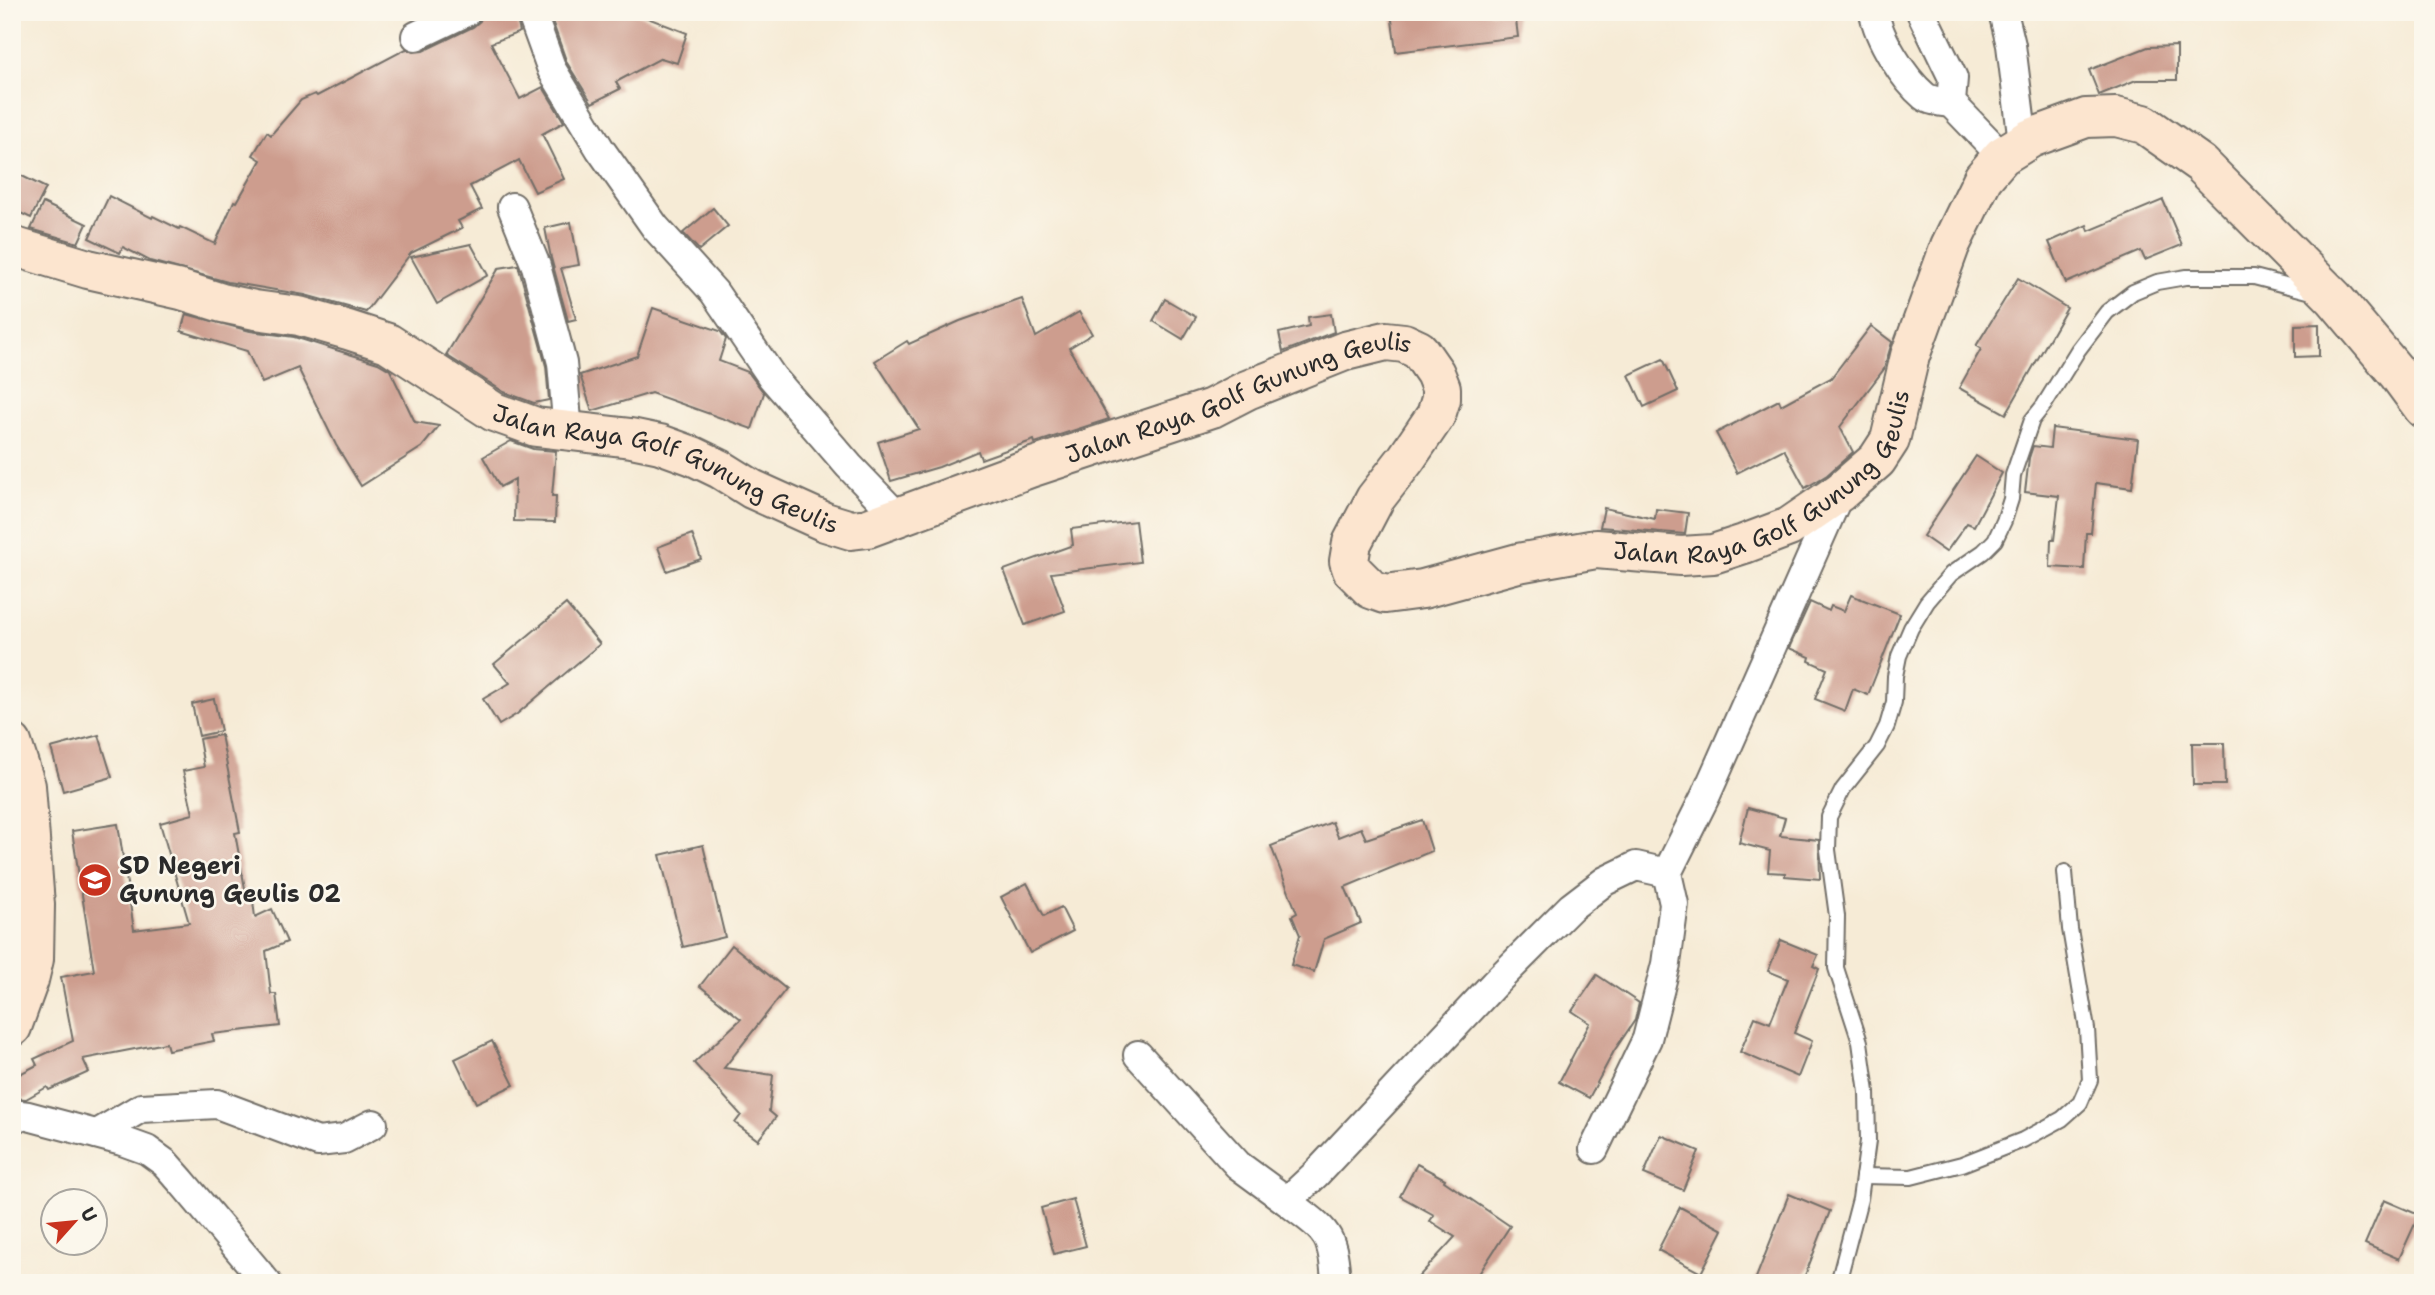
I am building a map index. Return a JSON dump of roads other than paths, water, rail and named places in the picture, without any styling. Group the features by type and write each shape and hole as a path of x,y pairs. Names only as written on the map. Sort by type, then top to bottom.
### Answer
{"main road":[{"name":"Jalan Raya Golf Gunung Geulis","path":"12,246 115,276 255,310 299,316 388,343 494,412 536,426 660,444 693,456 752,489 842,528 867,528 1030,468 1212,408 1247,390 1345,351 1386,341 1404,343 1419,351 1435,373 1441,388 1441,399 1436,415 1375,499 1352,543 1349,561 1352,570 1371,589 1385,594 1423,589 1518,563 1596,549 1681,556 1713,554 1788,527 1840,492 1877,460 1890,440 1910,356 1950,246 1983,178 2012,149 2039,133 2086,118 2116,117 2144,124 2201,164 2334,298 2423,408"},
{"path":"12,743 26,786 35,905 34,959 12,1027"}],"street":[{"path":"416,36 466,12"},
{"path":"531,12 552,70 600,149 655,227 714,292 772,377 849,466 898,517"},
{"path":"1922,12 1953,78 1951,103"},
{"path":"2003,12 2011,45 2012,149"},
{"path":"1875,20 1913,28 1935,38"},
{"path":"1875,20 1896,62 1926,98 1951,103 2012,149"},
{"path":"512,207 536,266 562,363 568,432"},
{"path":"1594,1149 1647,1040 1666,964 1674,904 1667,873 1706,795 1840,492"},
{"path":"1287,1201 1316,1174 1493,984 1571,907 1605,881 1636,866 1667,873"},
{"path":"1138,1055 1238,1165 1326,1232 1334,1252 1336,1283"},
{"path":"97,1134 141,1108 217,1104 318,1142 344,1139 373,1124"},
{"path":"12,1114 97,1134 147,1150 165,1163 267,1283"}],"lane":[{"path":"1838,1283 1860,1199 1868,1141 1867,1092 1860,1042 1836,968 1837,916 1828,850 1829,817 1843,789 1877,746 1887,726 1894,702 1899,656 1911,628 1927,603 1951,575 1995,540 2011,499 2013,475 2032,420 2078,350 2107,313 2133,292 2157,282 2186,277 2254,277 2334,298"},
{"path":"1863,1176 1911,1177 1962,1164 2023,1140 2062,1119 2080,1103 2090,1080 2065,872"}],"place":[{"name":"SD Negeri Gunung Geulis 02","path":"95,880"}]}
